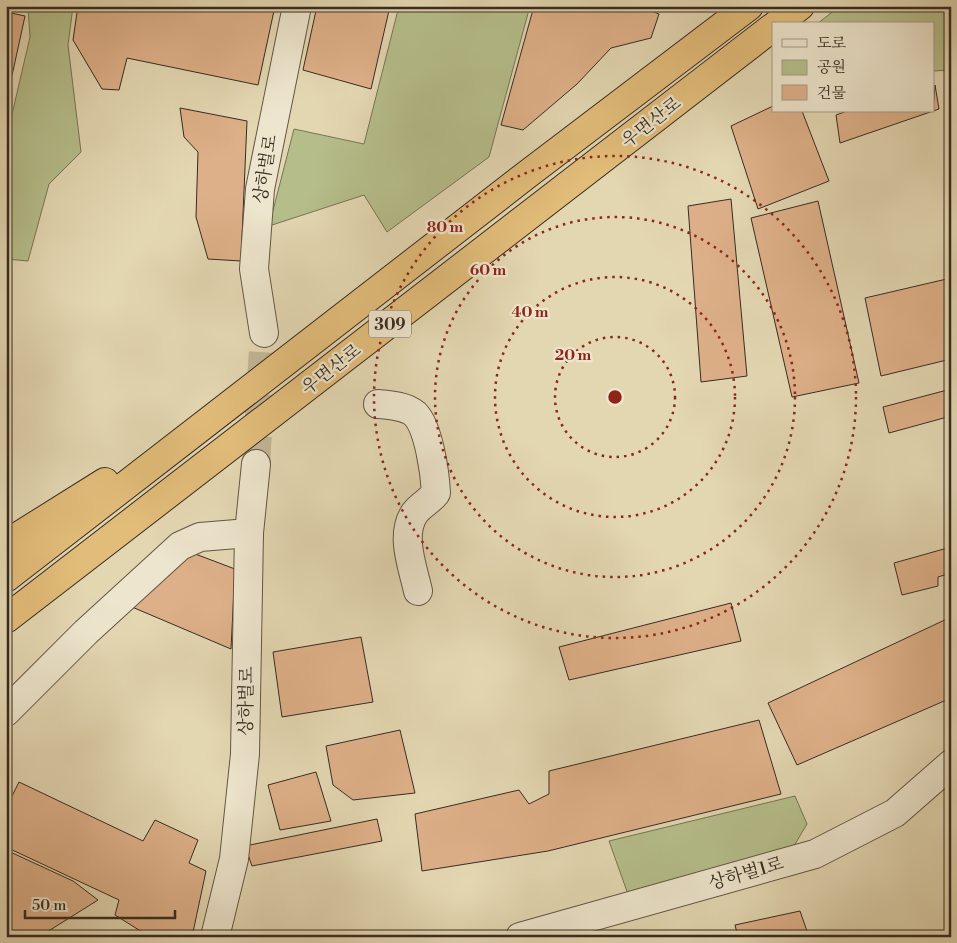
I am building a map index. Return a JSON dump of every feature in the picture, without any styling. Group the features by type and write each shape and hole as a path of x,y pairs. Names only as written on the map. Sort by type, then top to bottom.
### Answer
{"highway":[{"name":"우면산로","path":"6,578 529,173 749,6"},
{"path":"780,22 800,6"},
{"name":"우면산로","path":"6,619 772,28"},
{"path":"6,544 240,398"}],"street":[{"name":"상하벌로","path":"264,332 254,268 260,190 298,6"},
{"path":"378,404 400,407 415,414 422,424 435,473 436,493 429,502 415,512 408,526 409,551 418,591"},
{"name":"상하벌로","path":"215,937 234,859 246,754 249,533 256,464"},
{"path":"6,712 86,632 180,546 200,537 249,533"},
{"name":"상하벌1로","path":"520,937 815,854 895,813 951,764"}],"green space":[{"path":"28,6 73,6 68,45 81,152 49,184 28,261 6,259 6,140 30,37"},
{"path":"399,6 530,6 489,157 387,232 364,195 269,226 294,129 364,144"},
{"path":"840,6 951,6 951,70 934,71 934,22 820,22"},
{"path":"795,796 807,824 791,851 629,897 609,841"}],"building":[{"path":"78,6 275,6 258,85 127,58 119,90 102,89 73,40"},
{"path":"317,6 390,6 371,89 303,70"},
{"path":"534,6 639,6 659,14 651,38 611,48 577,84 523,130 501,125"},
{"path":"6,12 25,16 6,103"},
{"path":"935,85 939,109 934,111"},
{"path":"772,106 772,112 802,112 829,181 758,209 731,126"},
{"path":"180,108 247,121 241,261 208,259 196,217 198,152 184,137"},
{"path":"844,112 930,112 840,143 836,115"},
{"path":"731,199 747,376 701,382 688,206"},
{"path":"818,201 859,383 792,397 751,218"},
{"path":"951,278 951,359 881,376 865,298"},
{"path":"951,389 951,416 889,433 883,407"},
{"path":"951,547 951,573 938,577 938,586 902,595 894,563"},
{"path":"190,552 235,569 231,649 132,607"},
{"path":"731,603 741,641 569,680 559,647"},
{"path":"951,617 951,698 797,765 768,703"},
{"path":"361,637 373,702 282,717 273,652"},
{"path":"759,720 781,794 548,851 422,871 415,814 519,790 529,804 549,794 549,771"},
{"path":"400,730 415,793 353,800 333,785 326,746"},
{"path":"316,772 331,821 280,830 268,785"},
{"path":"19,782 143,841 155,820 198,840 189,863 206,871 192,937 150,937 115,915 119,900 6,847 6,808"},
{"path":"377,819 382,841 252,866 245,846"},
{"path":"6,850 73,881 98,900 39,937 6,937"},
{"path":"800,911 809,937 738,937 735,925"}],"tunnel":[{"path":"256,464 264,333"}]}
